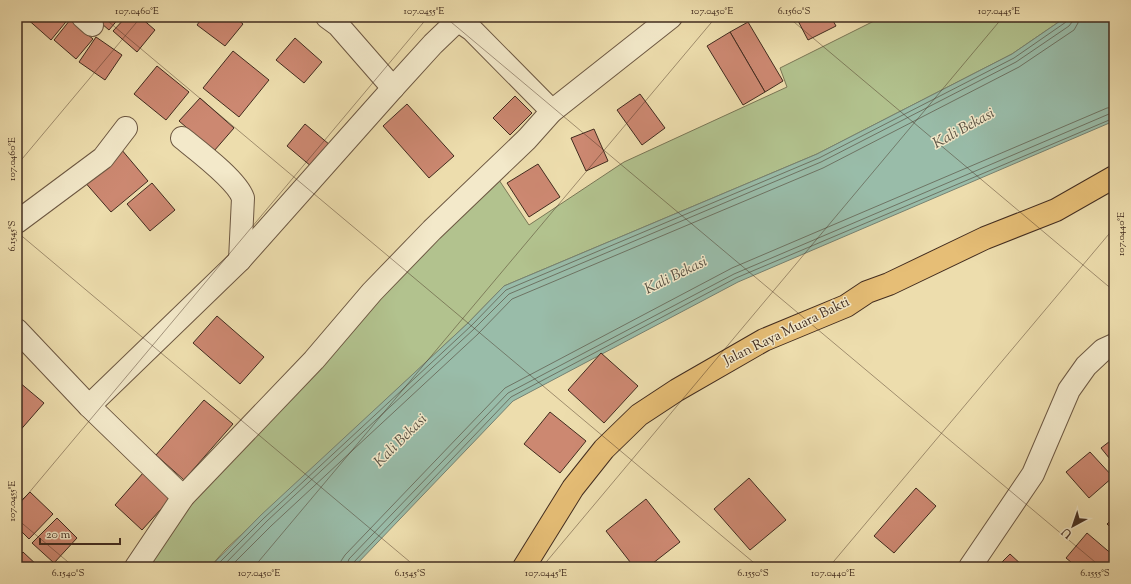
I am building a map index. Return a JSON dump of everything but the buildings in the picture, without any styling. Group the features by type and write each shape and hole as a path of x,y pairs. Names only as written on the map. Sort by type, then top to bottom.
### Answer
{"main road":[{"name":"Jalan Raya Muara Bakti","path":"524,567 573,488 604,449 639,415 677,390 764,340 846,306 866,292 889,284 985,238 1056,210 1114,177"}],"street":[{"path":"327,17 338,25 393,88"},
{"path":"136,567 183,497 314,360 372,292 436,226 527,139 552,111 671,17"},
{"path":"88,406 240,260 455,19 472,30 552,111"},
{"path":"17,222 103,158 126,128"},
{"path":"182,138 232,181 241,192 243,198 240,260"},
{"path":"17,330 88,406 183,497"},
{"path":"970,567 1033,474 1069,390 1092,361 1103,350 1114,345"}],"green space":[{"path":"882,17 1066,17 1012,54 817,154 504,286 468,323 226,549 210,567 136,567 183,497 493,171 529,225 624,162 787,87 780,68"}],"water":[{"name":"Kali Bekasi","path":"1066,17 1114,17 1114,121 738,282 513,401 354,567 210,567 261,515 468,323 504,286 817,154 1012,54"}]}
